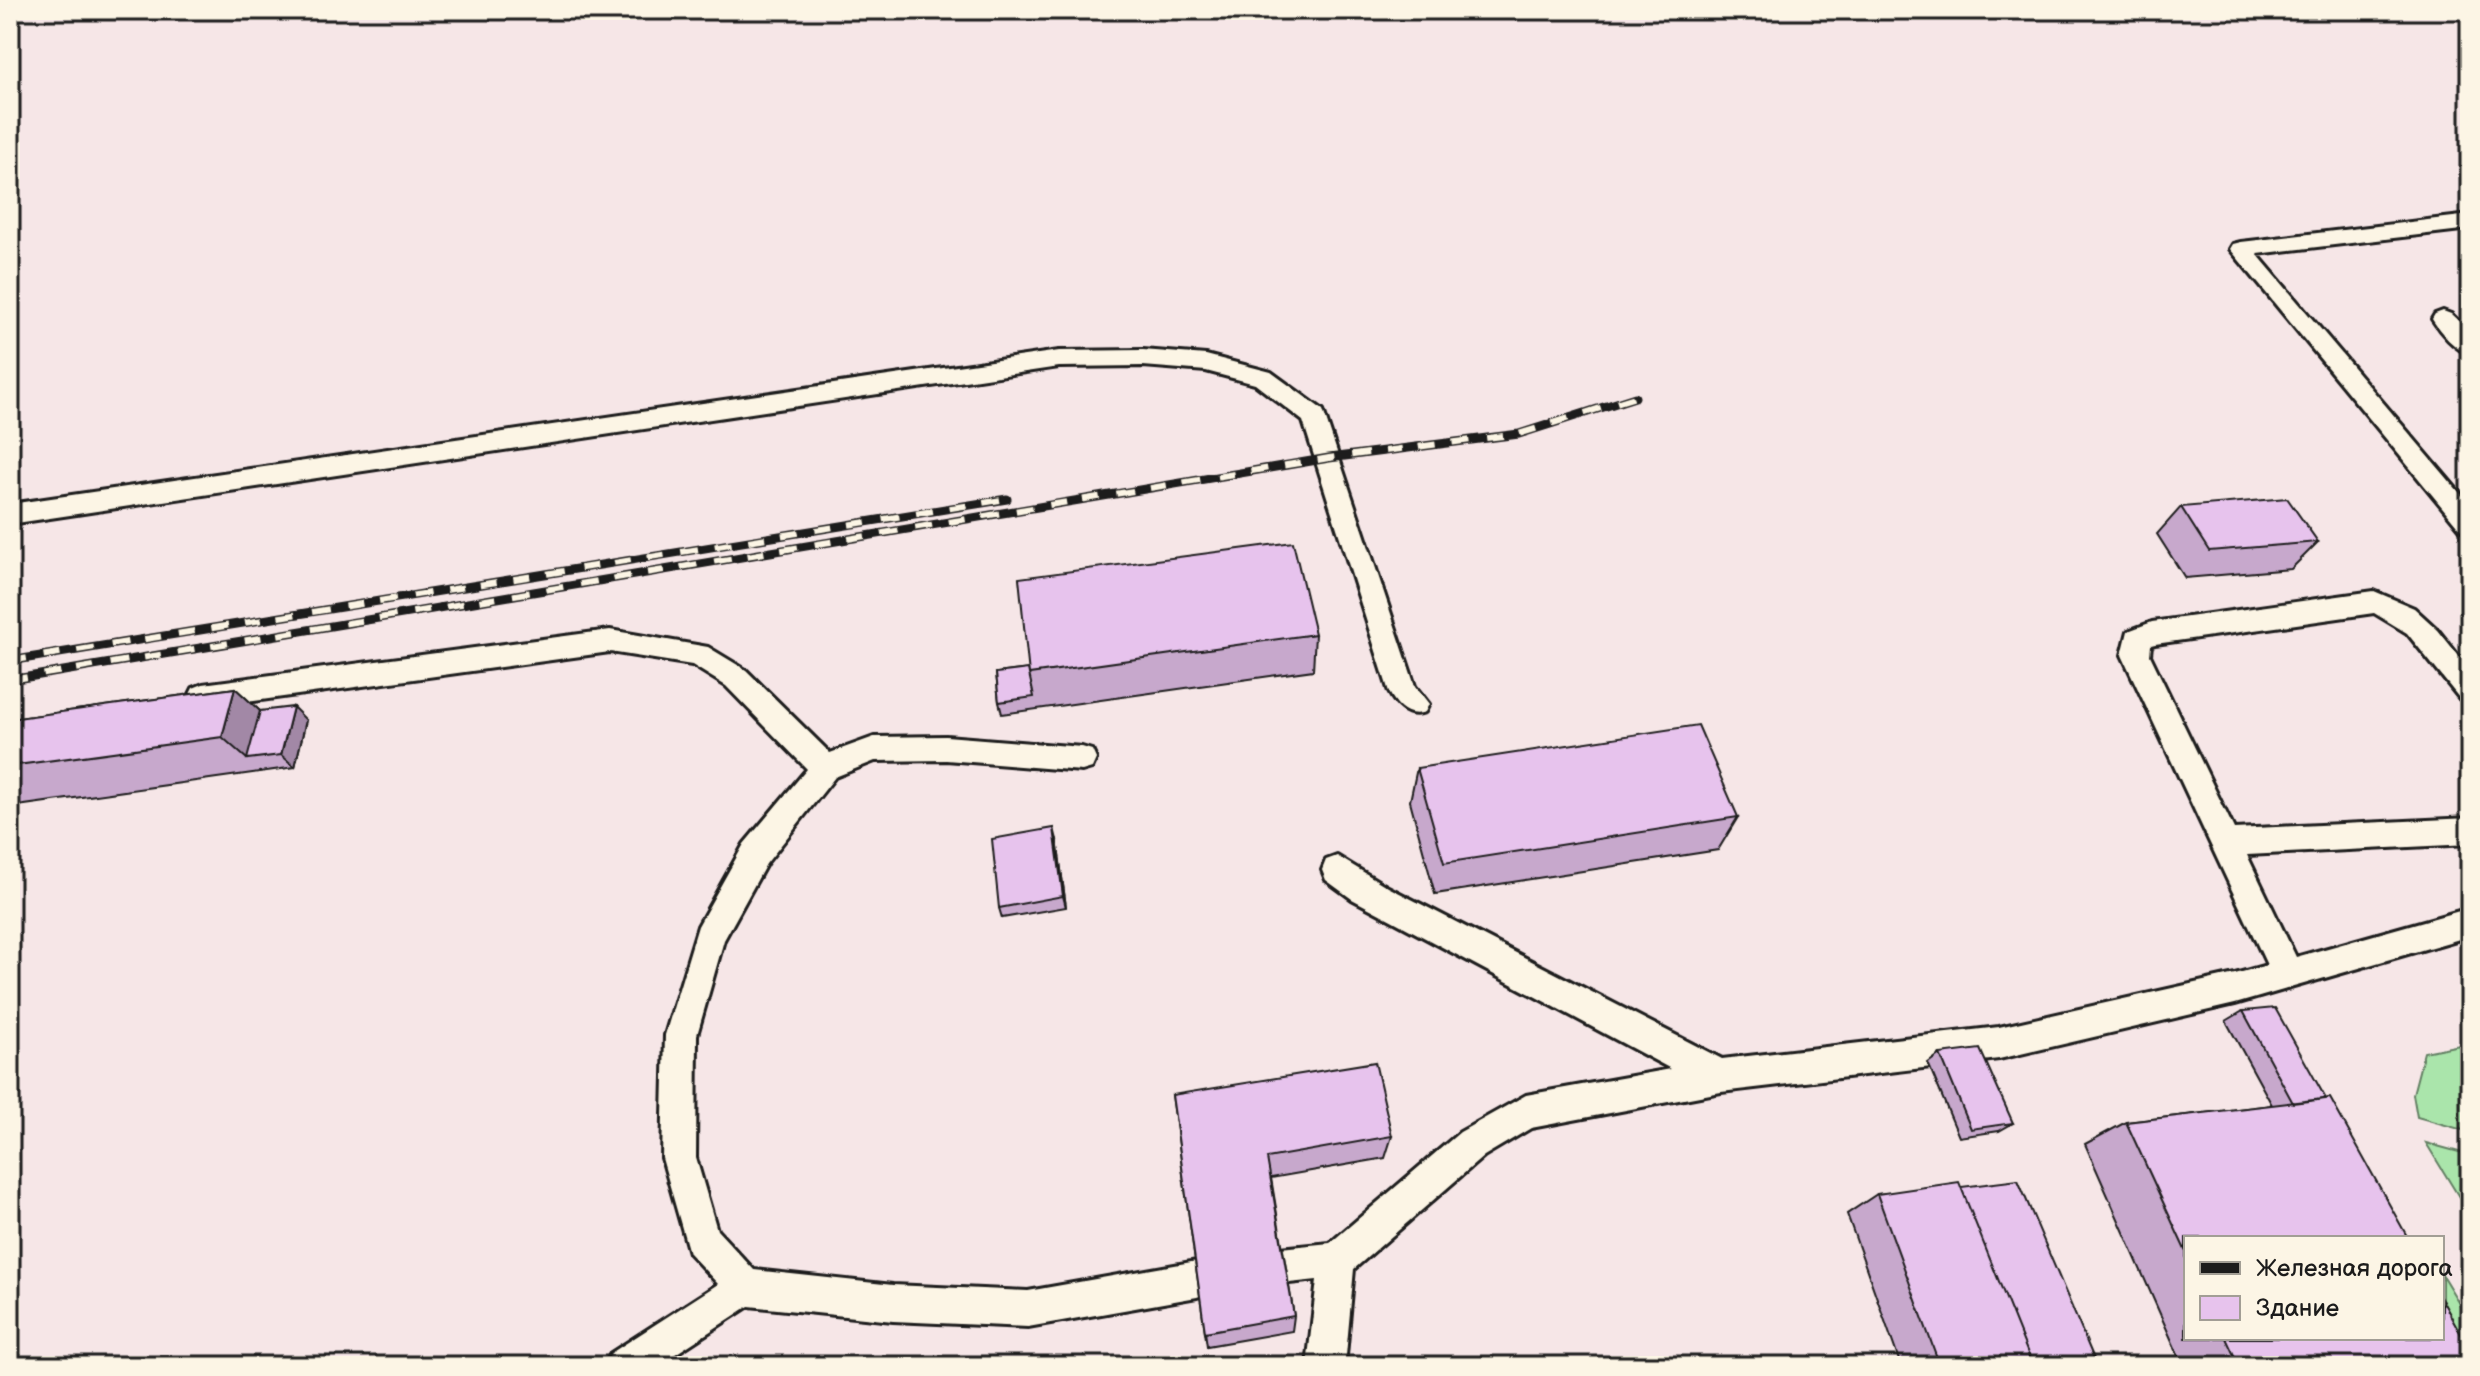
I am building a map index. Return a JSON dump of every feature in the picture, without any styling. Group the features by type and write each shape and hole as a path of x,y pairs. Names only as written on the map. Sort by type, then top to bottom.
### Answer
{"lane":[{"path":"2470,222 2241,249 2470,523"},
{"path":"2443,319 2470,346"},
{"path":"10,514 1059,359 1143,358 1206,363 1263,378 1314,416 1403,692 1415,704"},
{"path":"2287,972 2136,655 2138,639 2152,633 2374,602 2395,607 2412,619 2470,691"},
{"path":"181,699 610,641 698,655 736,678 825,768"},
{"path":"745,1287 702,1240 679,1158 681,1035 709,936 755,854 825,768 874,749 946,748 1082,759"},
{"path":"2225,843 2470,831"},
{"path":"1337,870 1358,888 1434,925 1635,1036 1721,1076"},
{"path":"1280,1266 1337,1260 1472,1144 1526,1112 1721,1076 1999,1043 2235,989 2470,922"},
{"path":"1326,1366 1337,1260"},
{"path":"624,1366 745,1287 893,1303 1028,1309 1197,1279"}],"shaded area":[{"path":"10,10 2470,10 2470,1366 10,1366"}],"green space":[{"path":"2470,1043 2470,1132 2417,1117 2413,1094 2424,1052"},
{"path":"2426,1143 2470,1155 2470,1215"},
{"path":"2444,1278 2470,1321 2470,1366 2444,1340"}],"building":[{"path":"2287,498 2318,542 2209,551 2181,507"},
{"path":"1293,542 1315,634 1029,674 1019,578"},
{"path":"1028,669 1034,697 999,702 996,673"},
{"path":"235,688 222,737 10,766 10,719"},
{"path":"293,707 281,755 247,759 260,711"},
{"path":"1698,725 1738,817 1444,863 1417,768"},
{"path":"1054,828 1063,896 999,908 992,839"},
{"path":"2275,1008 2326,1099 2293,1103 2243,1011"},
{"path":"1980,1049 2013,1123 1971,1129 1940,1054"},
{"path":"1375,1062 1392,1136 1267,1158 1294,1316 1205,1332 1172,1095"},
{"path":"2330,1098 2407,1236 2184,1236 2184,1248 2126,1122"},
{"path":"2018,1180 2097,1366 2033,1366 1961,1187"},
{"path":"1959,1182 2033,1366 1940,1366 1877,1194"},
{"path":"2444,1304 2470,1350 2470,1366 2239,1366 2227,1340 2444,1340"}],"railway":[{"path":"10,680 1329,458 1519,434 1635,397"},
{"path":"10,661 1007,499"}]}
